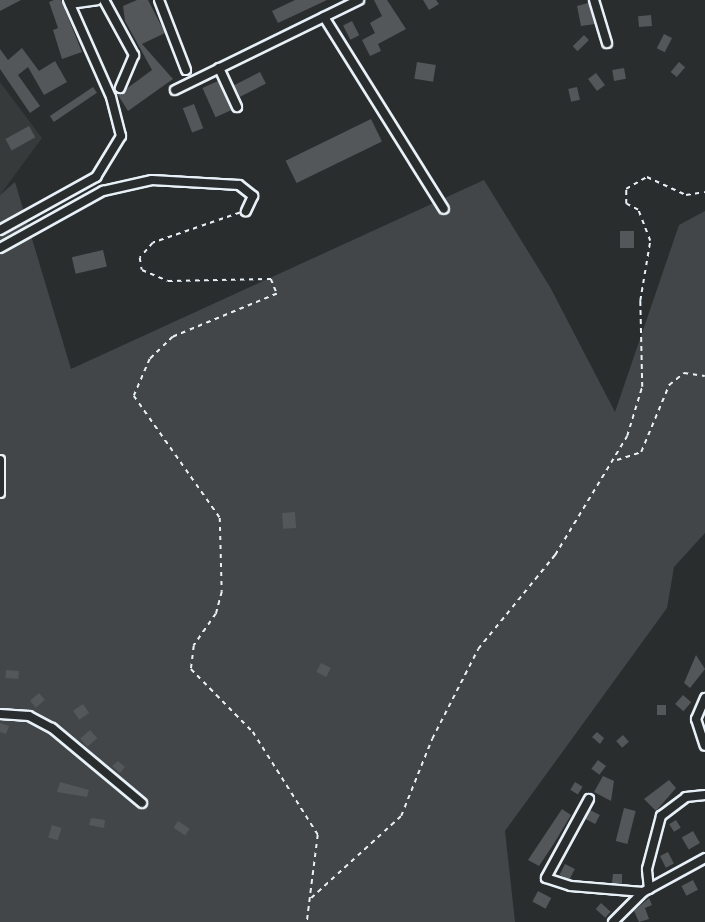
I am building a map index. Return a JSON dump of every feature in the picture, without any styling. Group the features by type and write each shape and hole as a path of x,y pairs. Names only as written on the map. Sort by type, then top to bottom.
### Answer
{"street":[{"path":"0,230 96,177 119,144 121,124 69,2 97,0"},
{"path":"104,0 134,56 120,88"},
{"path":"159,0 186,70"},
{"path":"175,90 359,0"},
{"path":"594,0 607,43"},
{"path":"324,17 444,209"},
{"path":"219,68 237,107"},
{"path":"0,248 103,191 152,180 238,186 253,196 246,211"},
{"path":"0,460 0,493"},
{"path":"705,698 696,719 705,746"},
{"path":"0,714 29,716 52,728 142,803"},
{"path":"646,890 646,869 661,816 686,797 705,795"},
{"path":"588,799 546,878 572,886 646,890"},
{"path":"613,922 646,890 705,858"}],"path":[{"path":"309,900 401,816 432,739 478,649 555,555 616,460 642,387 640,301 650,241 639,210 626,204 626,189 647,177 686,195 705,192"},
{"path":"246,211 153,243 141,258 142,270 168,281 272,279 277,294 173,337 150,359 134,396 220,518 222,591 216,614 194,646 191,669 253,732 318,836 306,922"},
{"path":"616,460 641,452 669,386 684,373 705,376"}],"shaded area":[{"path":"0,82 42,138 0,195"},
{"path":"484,180 550,287 615,412 679,225 705,211 705,533 674,567 667,608 505,831 515,922 0,922 0,195 15,182 71,369"}],"building":[{"path":"0,0 21,0 0,11"},
{"path":"61,0 82,52 62,59 53,30 58,28 49,2"},
{"path":"137,0 148,0 165,33 142,44 173,79 128,111 118,95 152,70 125,21 123,6"},
{"path":"295,0 327,0 278,23 272,11"},
{"path":"374,0 387,0 406,29 378,44 381,51 370,56 362,40 375,33 370,23 382,16"},
{"path":"423,0 436,0 439,4 429,10"},
{"path":"588,3 595,24 581,26 577,6"},
{"path":"651,15 652,26 639,27 638,16"},
{"path":"352,21 359,35 350,40 343,26"},
{"path":"664,34 672,38 665,52 657,48"},
{"path":"584,35 589,40 578,51 573,46"},
{"path":"22,48 39,71 55,61 67,82 44,95 28,67 18,75 40,106 30,113 0,69 0,49 8,60"},
{"path":"417,62 436,65 433,82 414,79"},
{"path":"679,62 685,67 677,77 671,72"},
{"path":"624,68 626,79 614,81 612,70"},
{"path":"260,72 266,84 240,97 234,85"},
{"path":"596,73 605,85 597,91 588,79"},
{"path":"218,81 231,110 215,117 202,88"},
{"path":"93,87 97,93 54,122 50,116"},
{"path":"577,87 580,100 571,102 568,89"},
{"path":"194,104 203,128 192,133 183,108"},
{"path":"371,119 382,141 297,183 286,161"},
{"path":"29,126 35,137 12,150 5,139"},
{"path":"620,231 634,231 634,248 620,248"},
{"path":"103,250 107,267 76,274 72,257"},
{"path":"295,512 296,528 283,529 282,513"},
{"path":"696,655 705,669 690,688 684,683"},
{"path":"321,663 331,668 326,677 316,672"},
{"path":"6,670 19,671 18,679 5,678"},
{"path":"39,693 45,700 36,708 30,701"},
{"path":"683,695 691,702 683,711 675,704"},
{"path":"83,704 89,713 79,720 73,711"},
{"path":"657,705 666,705 666,715 657,715"},
{"path":"0,723 9,726 6,734 0,732"},
{"path":"90,730 97,738 87,747 80,739"},
{"path":"597,732 604,738 600,744 592,737"},
{"path":"623,735 629,742 622,748 616,741"},
{"path":"598,760 606,766 599,775 591,769"},
{"path":"118,761 125,767 120,773 112,766"},
{"path":"603,776 614,781 611,801 594,792"},
{"path":"669,780 676,788 656,811 644,799"},
{"path":"60,782 89,790 87,797 57,792"},
{"path":"575,782 583,787 578,794 570,790"},
{"path":"624,808 636,811 627,844 616,841"},
{"path":"562,809 571,815 539,866 528,860"},
{"path":"590,810 600,815 595,824 585,819"},
{"path":"91,818 105,820 104,828 89,825"},
{"path":"676,820 681,828 674,832 669,824"},
{"path":"178,821 190,829 185,835 174,828"},
{"path":"52,825 62,828 58,840 48,837"},
{"path":"693,831 700,843 689,850 682,838"},
{"path":"668,852 674,864 666,868 660,856"},
{"path":"565,864 575,869 569,880 560,875"},
{"path":"613,874 622,874 622,884 612,883"},
{"path":"693,880 698,890 686,896 681,886"},
{"path":"538,891 551,898 546,909 532,902"},
{"path":"649,898 652,905 645,908 649,919 639,922 634,911"},
{"path":"601,903 611,912 605,918 596,909"}]}
